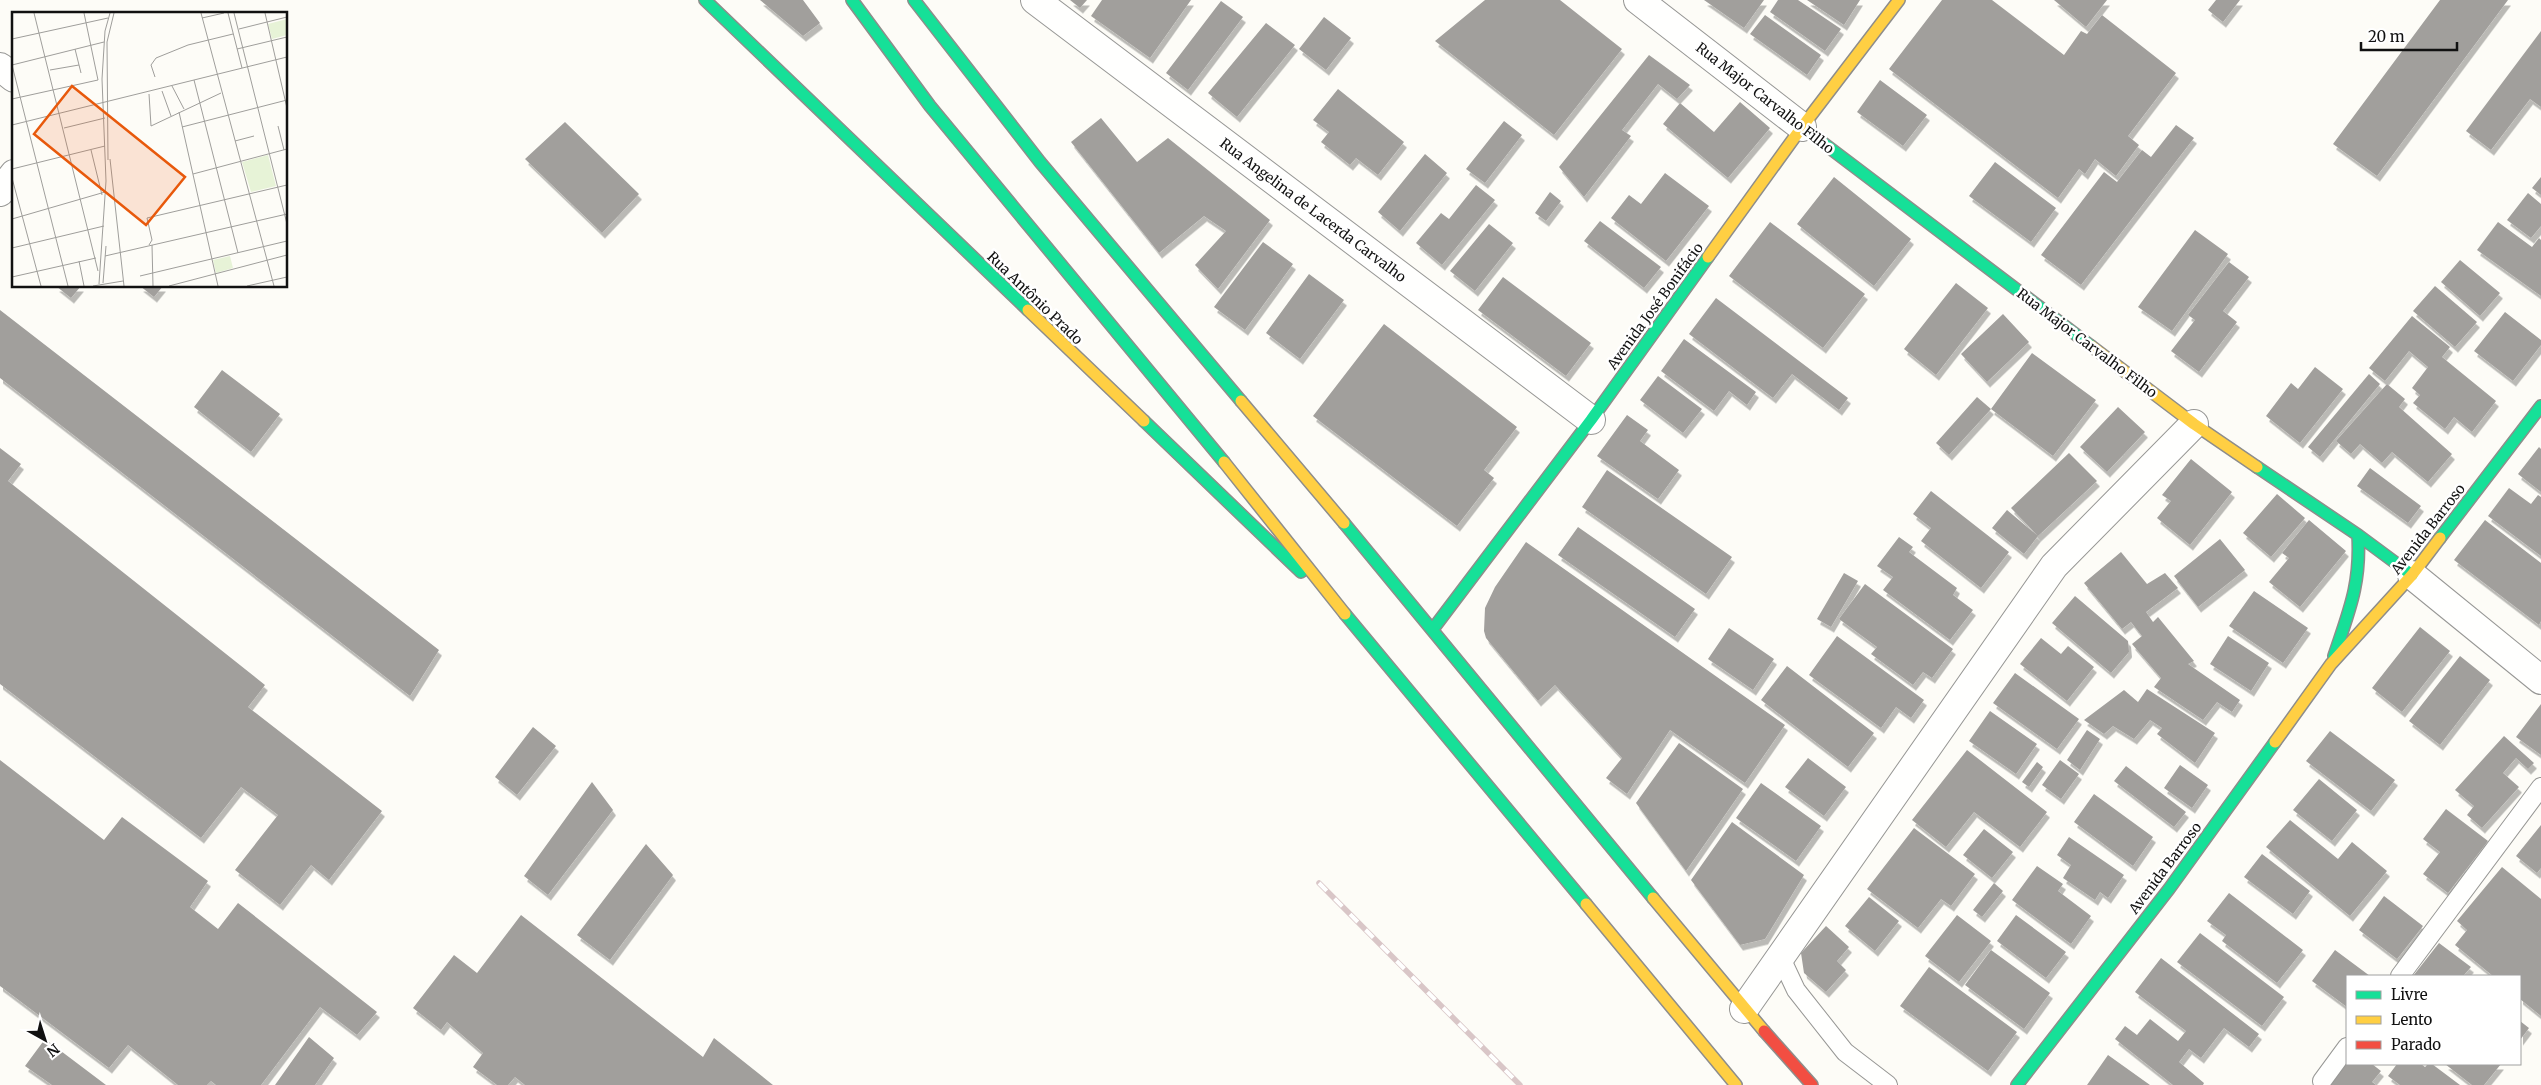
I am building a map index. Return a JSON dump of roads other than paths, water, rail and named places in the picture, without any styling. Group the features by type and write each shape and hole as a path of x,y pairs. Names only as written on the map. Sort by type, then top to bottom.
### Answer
{"main road":[{"name":"Rua Antônio Prado","path":"704,0 1346,615"},
{"path":"852,0 930,106 1167,390 1346,615 1736,1085"},
{"name":"Avenida José Bonifácio","path":"1434,629 1591,420 1802,127 1900,0"},
{"path":"916,1 1040,162 1434,629 1744,1009 1812,1085"},
{"name":"Rua Major Carvalho Filho","path":"1802,127 2194,424 2358,535 2412,575"},
{"name":"Avenida Barroso","path":"2016,1085 2169,889 2331,664 2412,575 2541,406"},
{"name":"Avenida Barroso","path":"2331,664 2356,589 2360,564 2358,535"}],"street":[{"name":"Rua Angelina de Lacerda Carvalho","path":"1035,0 1591,420"},
{"name":"Rua Major Carvalho Filho","path":"1638,0 1802,127"},
{"path":"0,67 12,76"},
{"path":"0,192 12,177"},
{"path":"1744,1009 2054,566 2194,424"},
{"name":"Rua Major Carvalho Filho","path":"2412,575 2541,680"}],"lane":[{"path":"2401,975 2541,787"},
{"path":"1781,958 1796,990 1846,1052 1888,1085"},
{"path":"2322,1081 2346,1048"}],"railway":[{"path":"1319,883 1520,1085"}]}
